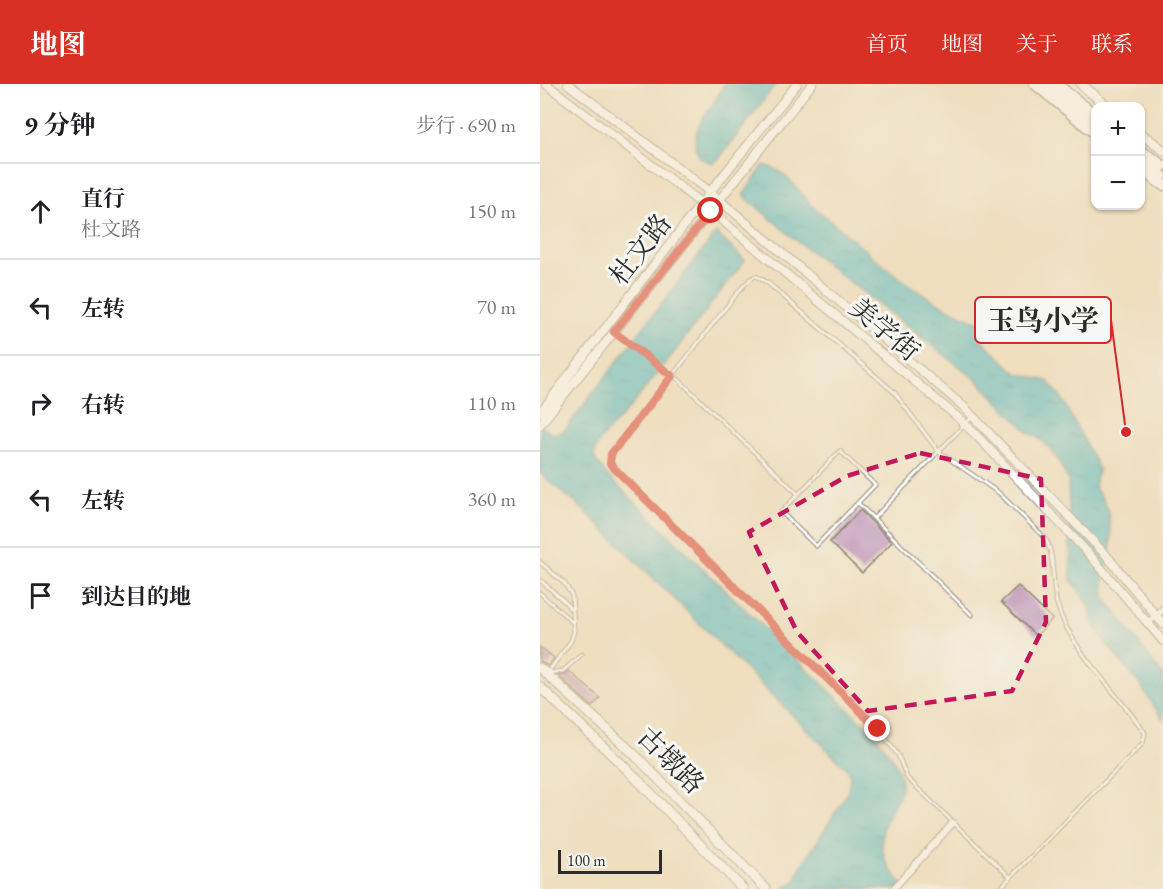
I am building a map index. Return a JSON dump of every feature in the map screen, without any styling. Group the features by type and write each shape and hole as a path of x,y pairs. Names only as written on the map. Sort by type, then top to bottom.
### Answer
{"highway":[{"path":"1035,84 1091,131"},
{"path":"1056,84 1091,113"},
{"path":"1145,153 1163,166"},
{"path":"1145,172 1163,184"}],"main road":[{"path":"1045,84 1091,122"},
{"path":"1081,84 1102,102"},
{"path":"1145,137 1163,150"},
{"path":"1145,163 1163,176"},
{"name":"古墩路","path":"543,670 634,754 766,889"},
{"name":"古墩路","path":"540,687 630,771 743,889"}],"street":[{"name":"美学街","path":"546,84 711,211 965,424 1089,554 1163,641"},
{"name":"美学街","path":"568,84 720,200 973,416 1098,547 1161,620"},
{"name":"杜文路","path":"540,425 544,409 710,192 797,84"},
{"name":"杜文路","path":"544,409 614,332 812,84"},
{"path":"1150,626 1161,620 1163,609"},
{"path":"893,889 954,823"}],"lane":[{"path":"1003,885 1143,743 1144,733 1066,628 1053,592 1048,542 999,493 938,452 894,392 768,283 756,276 738,292 611,454 610,464 873,722 898,755 907,778 1010,877"},
{"path":"614,332 672,376 798,494"},
{"path":"874,519 973,416"},
{"path":"840,451 875,486 858,503 816,546 781,512 840,451"},
{"path":"858,503 972,615"},
{"path":"540,562 566,584 572,596 574,625 571,641 543,670"},
{"path":"540,580 564,601 573,613"},
{"path":"540,593 574,625"},
{"path":"543,670 563,671 582,654"}],"highlighted area":[{"path":"920,453 1041,479 1046,622 1012,691 868,711 797,632 749,532 847,476"}],"water":[{"path":"724,84 776,84 719,159 712,163 700,158 695,137 702,120"},
{"path":"764,165 784,175 811,205 893,273 936,302 985,324 982,340 1016,373 1048,381 1061,397 1099,469 1095,488 1107,506 1110,519 1111,544 1104,584 1107,601 1163,675 1163,720 1141,686 1106,643 1091,619 1090,607 1071,580 1068,480 1057,458 1043,441 1028,432 978,381 798,242 743,195"},
{"path":"716,233 745,260 656,376 601,439 594,458 605,473 871,731 887,750 899,772 901,788 884,825 882,845 887,863 906,889 847,887 783,889 797,880 798,872 842,802 848,790 850,779 848,770 588,514 540,473 540,426 553,434 564,431"}],"building":[{"path":"860,510 892,542 862,573 830,542"},
{"path":"1018,586 1052,619 1036,636 1001,602"},
{"path":"540,647 554,658 548,666 540,661"},
{"path":"569,671 600,698 592,707 558,675 564,675"}],"place":[{"name":"玉鸟小学","path":"1126,432"}],"route":[{"path":"711,211 614,332 672,376 611,454 610,464 878,729"}]}
